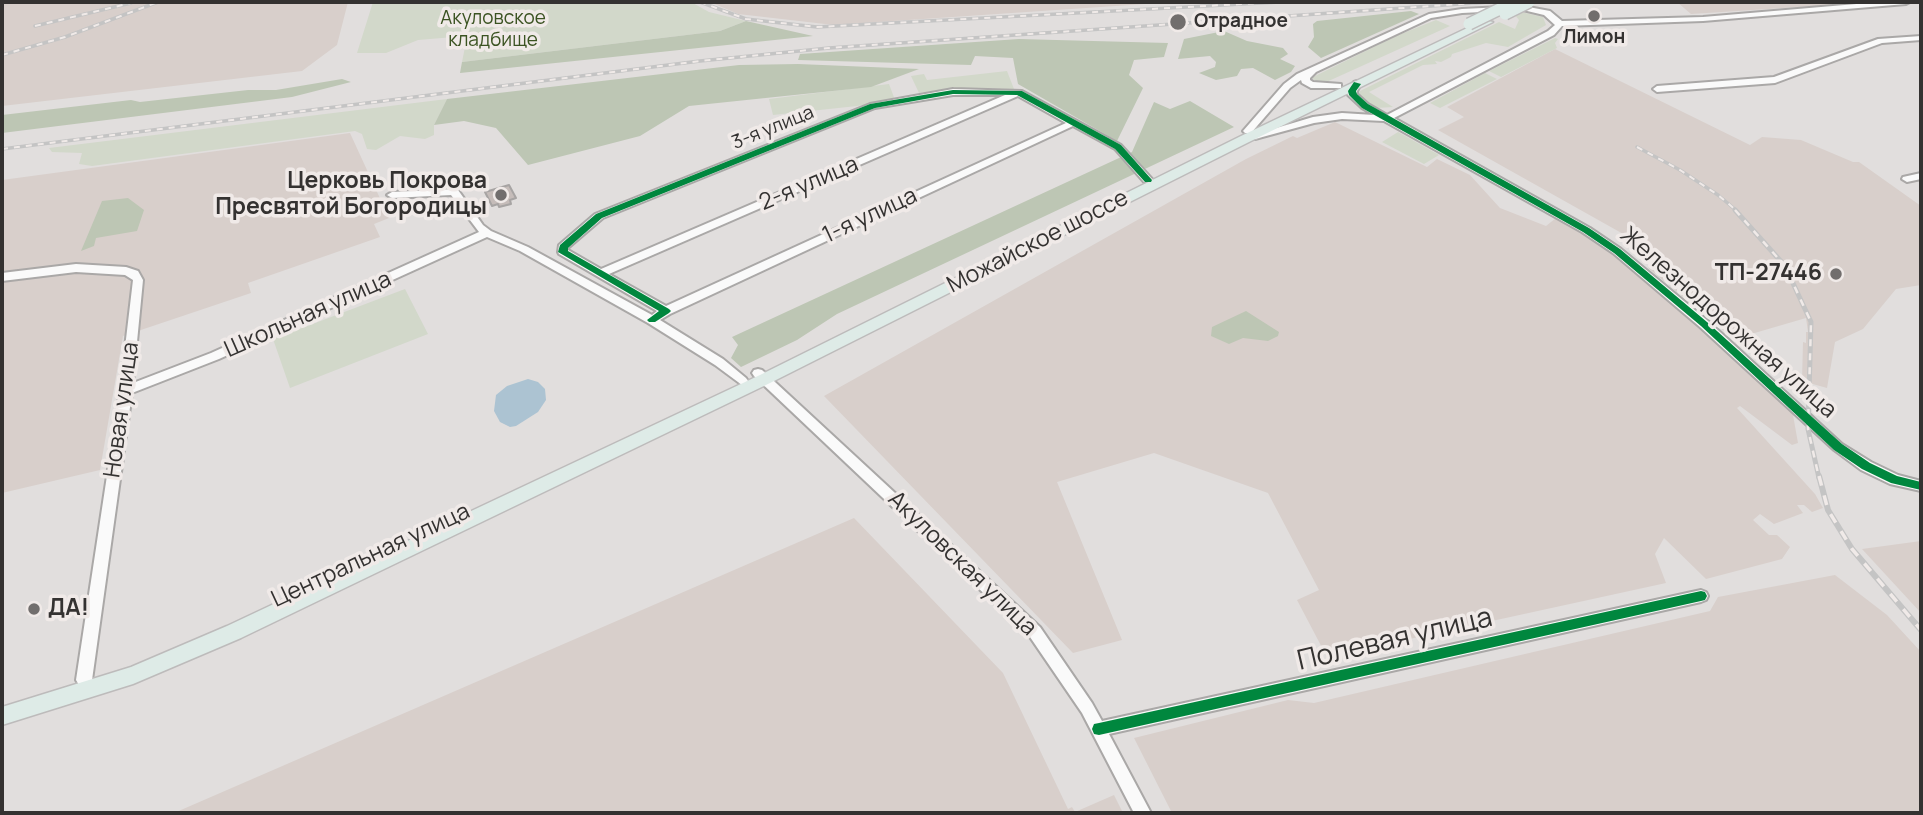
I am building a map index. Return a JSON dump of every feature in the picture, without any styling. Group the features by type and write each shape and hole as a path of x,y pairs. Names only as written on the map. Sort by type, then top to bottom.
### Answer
{"main road":[{"name":"Можайское шоссе","path":"737,383 762,376 1246,135 1338,86 1514,2"},
{"name":"Можайское шоссе","path":"698,410 1148,180 1357,85 1529,2"},
{"name":"Центральная улица","path":"3,714 84,680 127,667 201,637 737,383"},
{"name":"Центральная улица","path":"3,714 133,675 186,654 698,410"}],"street":[{"path":"1246,135 1287,86 1313,70 1385,35 1439,14 1523,8 1547,13 1559,24 1703,19 1906,2"},
{"path":"1246,135 1342,116 1388,118 1551,33 1559,24"},
{"path":"1657,89 1775,80 1881,41 1921,38"},
{"path":"1313,70 1306,77 1306,81 1311,85 1338,86"},
{"name":"Железнодорожная улица","path":"1357,85 1352,91 1358,101 1586,230 1617,251 1704,324 1838,447 1866,467 1895,480 1921,486"},
{"name":"3-я улица","path":"600,274 563,252 569,241 599,216 863,109 940,93 1019,93"},
{"path":"1019,93 1118,147 1148,180"},
{"name":"2-я улица","path":"600,274 1019,93"},
{"name":"1-я улица","path":"652,320 666,311 1075,122"},
{"path":"1907,179 1921,176"},
{"path":"392,195 454,192 479,227 487,233 524,248 652,320 719,362 737,383"},
{"name":"Школьная улица","path":"126,390 215,356 487,233"},
{"name":"Новая улица","path":"2,277 64,268 126,271 134,274 138,280 126,390 84,680"},
{"path":"600,274 666,311"},
{"name":"Акуловская улица","path":"762,376 1035,632 1099,729 1143,813"},
{"name":"Полевая улица","path":"1099,729 1700,596"}],"shaded area":[{"path":"2,2 348,2 337,45 302,71 2,106"},
{"path":"710,2 1175,2 834,25 738,14"},
{"path":"1677,2 1841,2 1845,4 1691,14"},
{"path":"1555,49 1750,145 1762,137 1801,140 1853,162 1859,162 1921,206 1921,285 1896,289 1863,329 1835,342 1827,388 1802,381 1803,342 1806,343 1808,332 1806,318 1734,339 1648,268 1666,258 1438,130 1464,117 1447,107"},
{"path":"1335,122 1427,167 1437,159 1470,175 1500,208 1546,226 1556,218 1604,246 1703,331 1793,415 1798,443 1792,445 1740,406 1737,408 1815,494 1823,508 1812,512 1804,505 1797,505 1803,513 1774,524 1760,514 1753,520 1769,535 1777,535 1790,547 1782,559 1706,579 1664,538 1655,554 1666,583 1327,657 1297,600 1319,590 1268,493 1154,453 1057,482 1122,640 1073,653 824,396 1246,159 1293,136 1297,138"},
{"path":"350,133 389,218 374,224 380,237 248,283 251,293 123,336 100,470 2,493 2,180"},
{"path":"854,518 1003,673 1068,809 1072,807 1075,812 1114,795 1123,813 174,813"},
{"path":"1921,541 1921,613 1862,549"},
{"path":"1835,575 1887,615 1921,652 1921,813 1172,813 1134,738 1288,700 1314,703 1710,611 1718,597"}],"green space":[{"name":"Акуловское кладбище","path":"373,2 691,2 709,12 746,21 720,31 462,62 466,42 454,37 418,40 386,53 357,53"},
{"path":"1411,11 1419,14 1321,58 1308,47 1314,37 1313,24 1317,21"},
{"path":"1521,12 1543,17 1546,25 1508,47 1486,43 1452,54 1441,62 1435,61 1437,64 1423,65 1369,92 1393,107 1377,108 1357,95 1358,92 1499,22 1515,29 1519,20 1515,15"},
{"path":"1436,20 1450,26 1322,84 1311,78 1396,36"},
{"path":"746,21 813,36 460,73 462,62 720,31"},
{"path":"1224,31 1247,41 1283,48 1288,54 1280,59 1295,66 1291,72 1275,80 1253,68 1241,69 1237,76 1216,80 1199,73 1215,67 1216,62 1210,56 1178,59 1184,39"},
{"path":"1555,38 1558,39 1555,43 1557,48 1501,77 1489,71"},
{"path":"1019,39 1168,43 1164,57 1134,60 1129,75 1143,88 1117,141 1018,84 1013,58 975,56 971,65 798,60 800,54"},
{"path":"798,64 919,69 871,87 689,106 640,136 528,165 496,128 464,121 434,125 447,99 739,65"},
{"path":"1007,71 1014,89 955,88 919,93 911,76 924,74 927,80"},
{"path":"1485,73 1497,79 1440,108 1430,103"},
{"path":"342,79 351,82 292,97 2,133 2,115 131,100 140,102 248,90 276,90"},
{"path":"889,84 895,100 857,106 773,115 769,99"},
{"path":"447,99 434,125 434,135 425,139 400,136 376,150 367,149 362,134 355,131 92,166 79,164 82,153 52,152 49,148"},
{"path":"1190,101 1234,127 837,314 797,340 741,367 731,358 738,345 732,337 1132,152 1154,102 1170,109"},
{"path":"1398,132 1439,155 1424,164 1382,142"},
{"path":"128,198 144,210 137,231 96,238 94,246 81,251 102,201"},
{"path":"405,289 428,334 290,388 273,339"},
{"path":"1246,311 1279,332 1278,336 1268,341 1243,338 1229,344 1211,336 1212,327"}],"water":[{"path":"528,379 538,382 545,389 546,400 538,412 516,426 510,427 500,422 494,411 496,395 507,386"}],"building":[{"name":"Церковь Покрова Пресвятой Богородицы","path":"509,185 516,198 510,200 511,204 492,206 485,192"}],"railway":[{"path":"2,55 65,37 158,2"},
{"path":"700,2 746,19 817,27 1280,2"},
{"path":"2,149 700,61 829,48 1489,2"},
{"path":"35,26 131,3"},
{"path":"1637,147 1680,170 1737,211"},
{"path":"1735,210 1785,266 1811,322 1808,429 1819,478"},
{"path":"1819,476 1828,510 1852,549 1921,630"}],"cycle path":[{"path":"1357,84 1352,91 1353,95 1365,106 1586,230 1617,251 1704,324 1838,447 1866,466 1895,480 1921,486"},
{"path":"652,320 666,311 563,252 563,247 599,216 873,106 953,92 1019,93 1118,147 1148,180"},
{"path":"1099,729 1701,596"}],"place":[{"name":"Лимон","path":"1594,16"},
{"name":"Отрадное","path":"1178,22"},
{"name":"Церковь Покрова Пресвятой Богородицы","path":"501,195"},
{"name":"ТП-27446","path":"1836,274"},
{"name":"ДА!","path":"34,609"}]}
